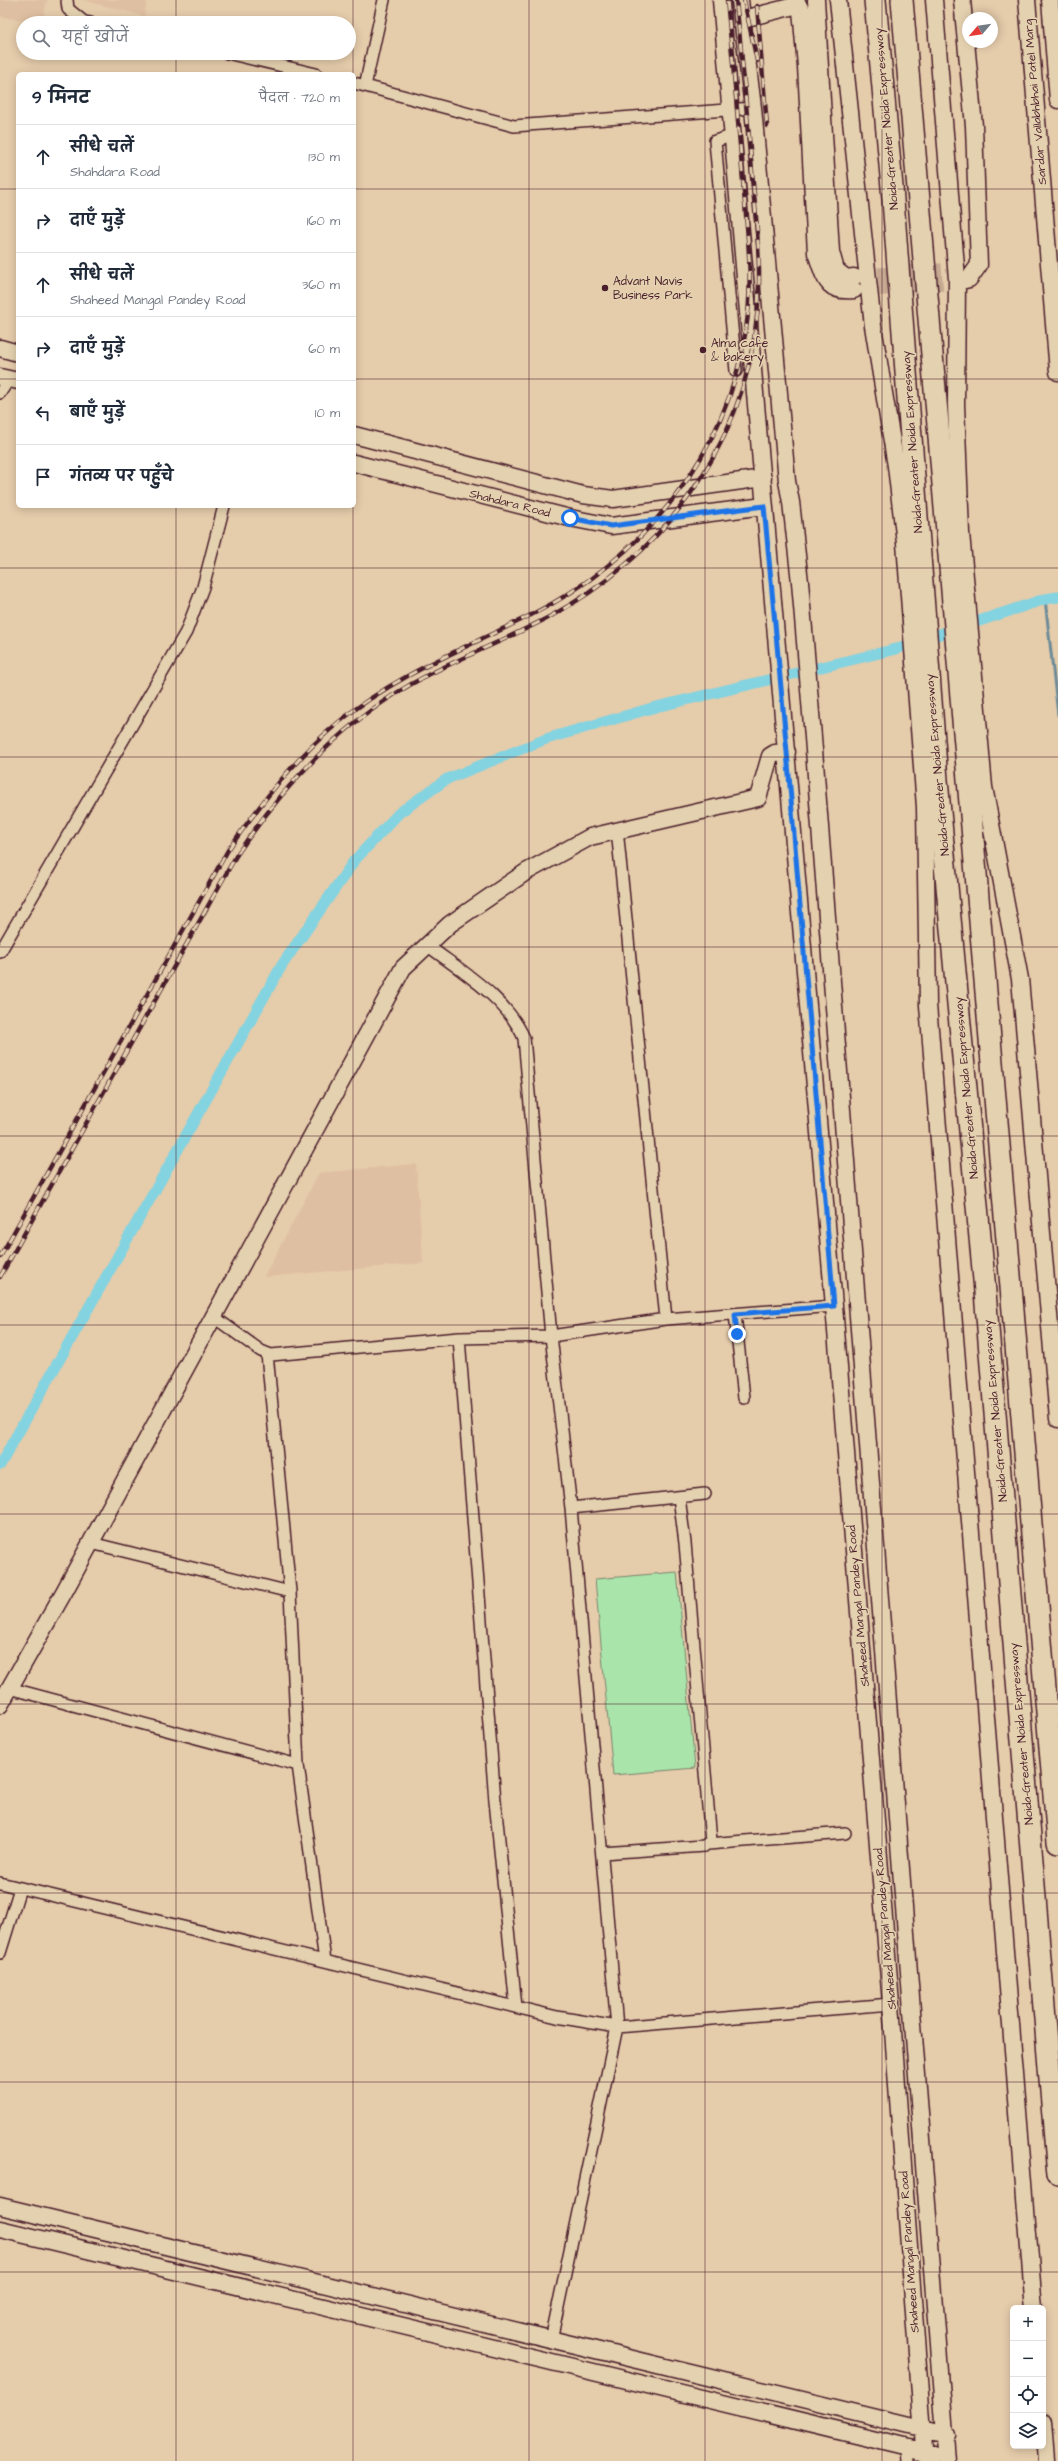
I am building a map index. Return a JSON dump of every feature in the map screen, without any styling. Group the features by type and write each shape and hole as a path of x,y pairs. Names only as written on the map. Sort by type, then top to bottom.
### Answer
{"highway":[{"name":"Noida-Greater Noida Expressway","path":"875,0 892,187 912,542 926,727 984,1280 1058,2176"},
{"path":"902,0 970,715 1058,1842"}],"street":[{"path":"67,0 68,9 77,16"},
{"path":"365,86 384,0"},
{"name":"Shaheed Mangal Pandey Road","path":"721,0 834,1306 891,2004 925,2456"},
{"path":"0,2228 907,2454 947,2459 947,2435 800,582 791,502 787,481 754,108 740,0"},
{"path":"743,19 797,3 806,66 816,253 826,281 832,287 841,291 854,284 836,270 831,252 816,0"},
{"path":"838,0 873,326 896,466 912,542"},
{"path":"934,0 957,278 954,535"},
{"path":"945,0 965,264 961,275 969,279 979,265 979,258 974,126 962,0"},
{"name":"Sardar Vallabhbhai Patel Marg","path":"1027,0 1054,275 1058,372"},
{"name":"Sardar Vallabhbhai Patel Marg","path":"1053,5 1058,100"},
{"path":"257,60 308,72"},
{"path":"356,84 514,126 754,108"},
{"path":"732,136 715,141 736,371"},
{"path":"0,348 16,352"},
{"path":"0,394 9,379"},
{"path":"356,435 583,495 613,499 763,478"},
{"name":"Shahdara Road","path":"356,464 570,518 611,526 764,506"},
{"path":"0,952 3,940 186,632 203,587 223,508"},
{"path":"970,715 1020,979 1058,1419"},
{"path":"926,727 928,1005 1034,2305"},
{"path":"0,1705 91,1543 403,968 450,924 526,872 590,837 617,829 758,798 770,756 786,747"},
{"path":"617,829 666,1319"},
{"path":"800,907 826,907"},
{"path":"427,945 495,998 517,1022 524,1038 552,1336 571,1508 602,1853 617,2027 551,2340"},
{"path":"214,1316 267,1354 459,1338 552,1336 666,1319 834,1306"},
{"path":"735,1314 744,1398"},
{"path":"459,1338 494,1801 516,2007"},
{"path":"267,1354 290,1592 298,1765 325,1961"},
{"path":"571,1508 705,1494"},
{"path":"679,1497 686,1543 712,1836 708,1844"},
{"path":"91,1543 290,1592"},
{"path":"9,1688 298,1765"},
{"path":"602,1853 845,1833"},
{"path":"0,1883 516,2007 617,2027 891,2004"},
{"path":"0,1953 20,1888"},
{"path":"0,2206 947,2435"},
{"path":"1045,2449 1046,2461"}],"shaded area":[{"path":"0,0 47,0 44,16 16,16 16,20 0,16"},
{"path":"83,0 147,0 144,16"},
{"path":"416,1164 423,1263 264,1277 319,1173"}],"green space":[{"path":"677,1572 695,1768 613,1775 595,1579"}],"waterway":[{"path":"0,1465 282,965 354,861 399,813 447,779 546,739 652,708 892,650 1045,599 1058,597"},
{"path":"1045,599 1058,715"}],"tunnel":[{"path":"854,277 961,270"},
{"path":"855,290 961,281"}],"railway":[{"path":"0,1257 228,850 266,798 293,766 339,722 383,690 432,663 531,615 572,592 610,564 644,533 674,498 699,460 720,419 736,375 746,329 748,311 750,273 748,236 727,0"},
{"path":"0,1277 236,856 255,829 297,778 344,732 370,711 397,693 441,668 520,632 551,616 595,588 635,556 670,520 700,480 724,436 742,389 754,339 759,286 757,228 736,0"},
{"path":"744,0 757,61"},
{"path":"757,6 767,126"}],"place":[{"name":"Advant Navis Business Park","path":"605,288"},
{"name":"Alma cafe & bakery","path":"703,350"}],"route":[{"path":"570,518 611,526 764,506 787,752 834,1306 735,1314 737,1334"}]}
